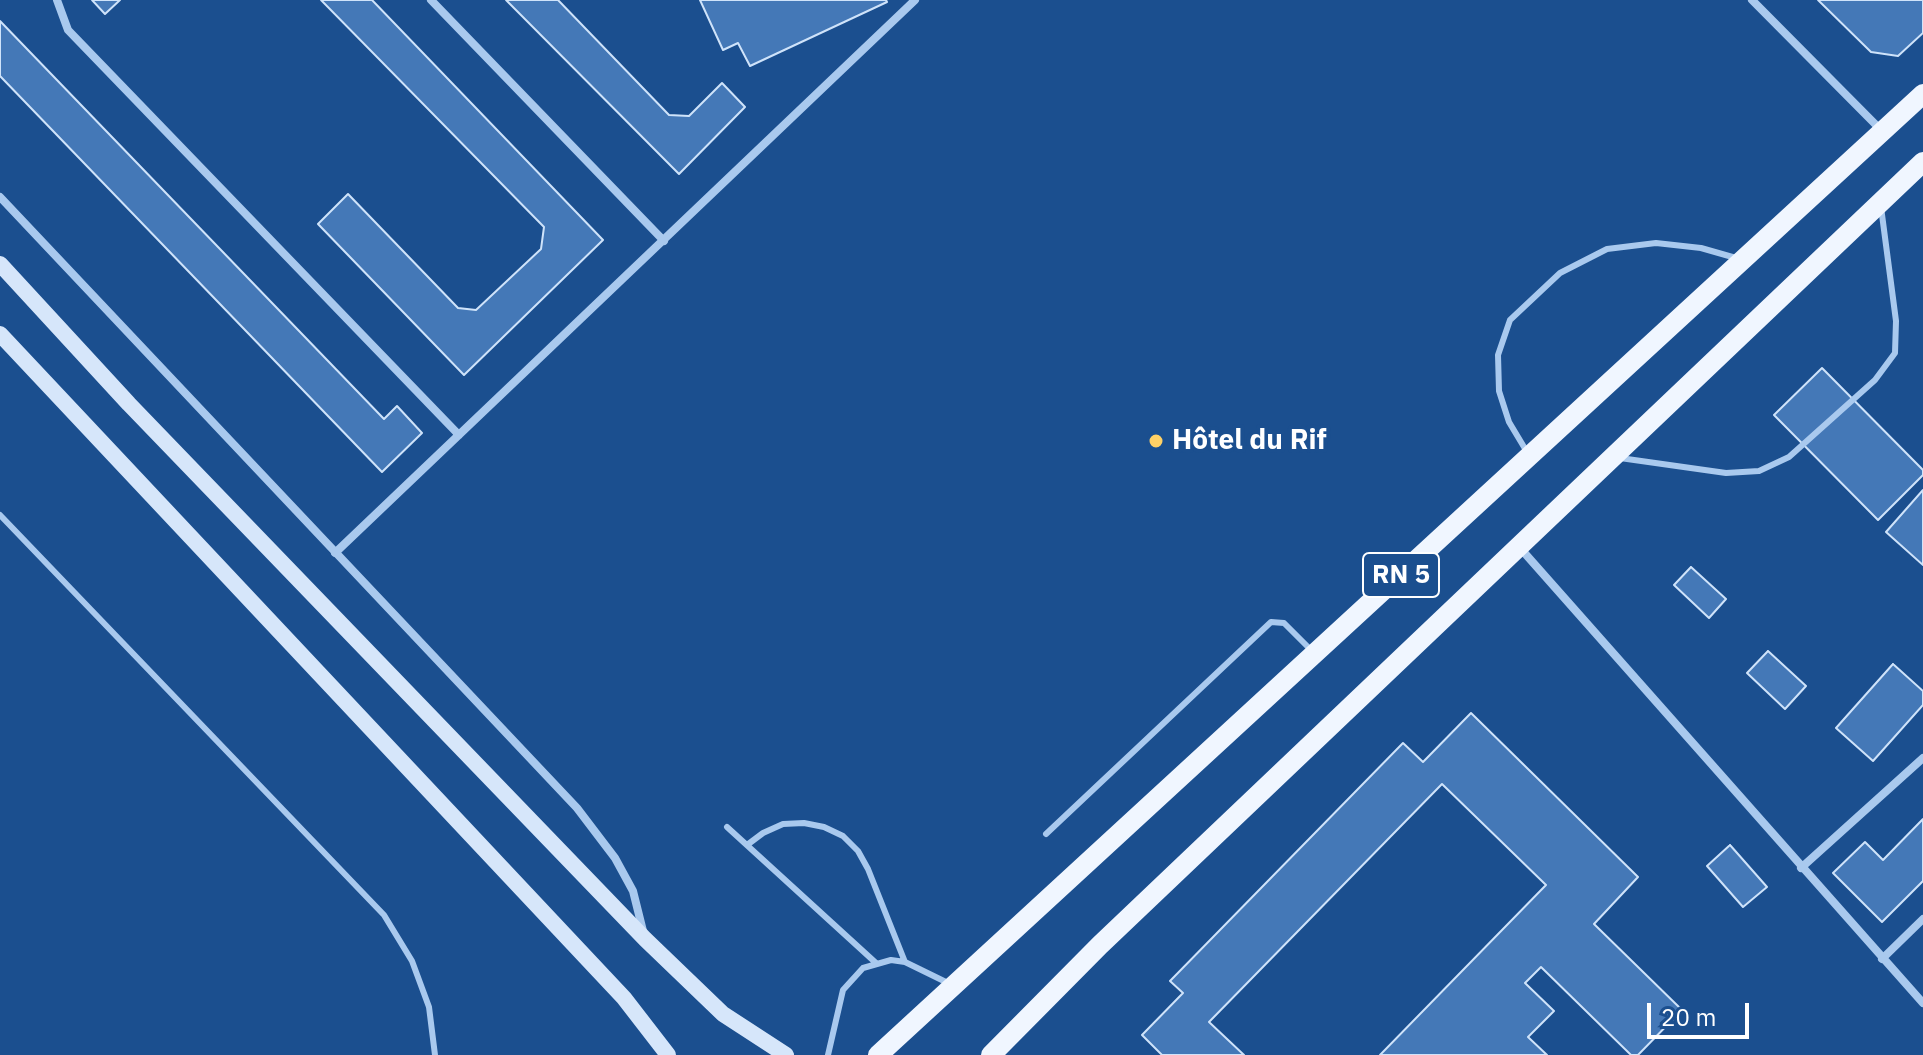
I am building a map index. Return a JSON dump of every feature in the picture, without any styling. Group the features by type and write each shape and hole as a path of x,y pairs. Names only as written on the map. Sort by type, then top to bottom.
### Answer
{"main road":[{"name":"RN 5","path":"878,1055 1923,94"},
{"name":"RN 5","path":"991,1055 1100,945 1923,162"},
{"path":"0,264 129,404 645,939 723,1014 786,1055"},
{"path":"0,334 624,998 668,1055"}],"street":[{"path":"57,0 68,30 459,435"},
{"path":"431,0 664,241"},
{"path":"335,553 915,0"},
{"path":"1752,0 1882,131"},
{"path":"0,197 577,808 615,858 633,891 645,939"},
{"path":"1519,546 1923,1003"},
{"path":"1801,868 1923,758"},
{"path":"1882,959 1923,919"}],"lane":[{"path":"1613,457 1726,473 1759,471 1789,457 1875,380 1895,353 1896,321 1881,202"},
{"path":"1530,456 1509,422 1499,391 1498,355 1510,320 1560,273 1607,249 1656,243 1701,248 1743,259"},
{"path":"0,515 384,915 412,961 429,1007 435,1055"},
{"path":"1046,834 1271,622 1284,623 1316,654"},
{"path":"747,845 783,824 804,823 824,827 843,836 858,851 868,869 905,962"},
{"path":"727,827 876,963"},
{"path":"828,1055 843,990 863,968 891,960 905,962 955,987"}],"building":[{"path":"92,0 120,0 105,14"},
{"path":"321,0 372,0 603,240 464,375 318,224 348,194 458,308 476,310 541,249 544,227"},
{"path":"506,0 558,0 669,115 689,116 722,83 745,107 679,174"},
{"path":"700,0 887,2 750,66 738,43 723,50"},
{"path":"1818,0 1923,0 1923,33 1898,56 1871,52"},
{"path":"0,21 384,419 397,406 422,433 382,472 0,76"},
{"path":"1822,368 1923,470 1923,475 1878,520 1774,415"},
{"path":"1923,490 1923,565 1886,532"},
{"path":"1691,567 1726,599 1709,618 1674,585"},
{"path":"1768,651 1806,686 1785,709 1747,673"},
{"path":"1893,664 1923,691 1923,705 1873,761 1836,728"},
{"path":"1471,713 1638,877 1594,924 1682,1010 1638,1055 1631,1055 1541,967 1525,983 1554,1011 1528,1037 1547,1055 1380,1055 1546,885 1442,784 1209,1022 1244,1055 1162,1055 1142,1035 1183,993 1170,981 1403,743 1423,762"},
{"path":"1923,819 1923,881 1882,922 1833,873 1865,842 1883,860"},
{"path":"1730,845 1767,887 1743,907 1707,866"}],"place":[{"name":"Hôtel du Rif","path":"1156,441"}]}
